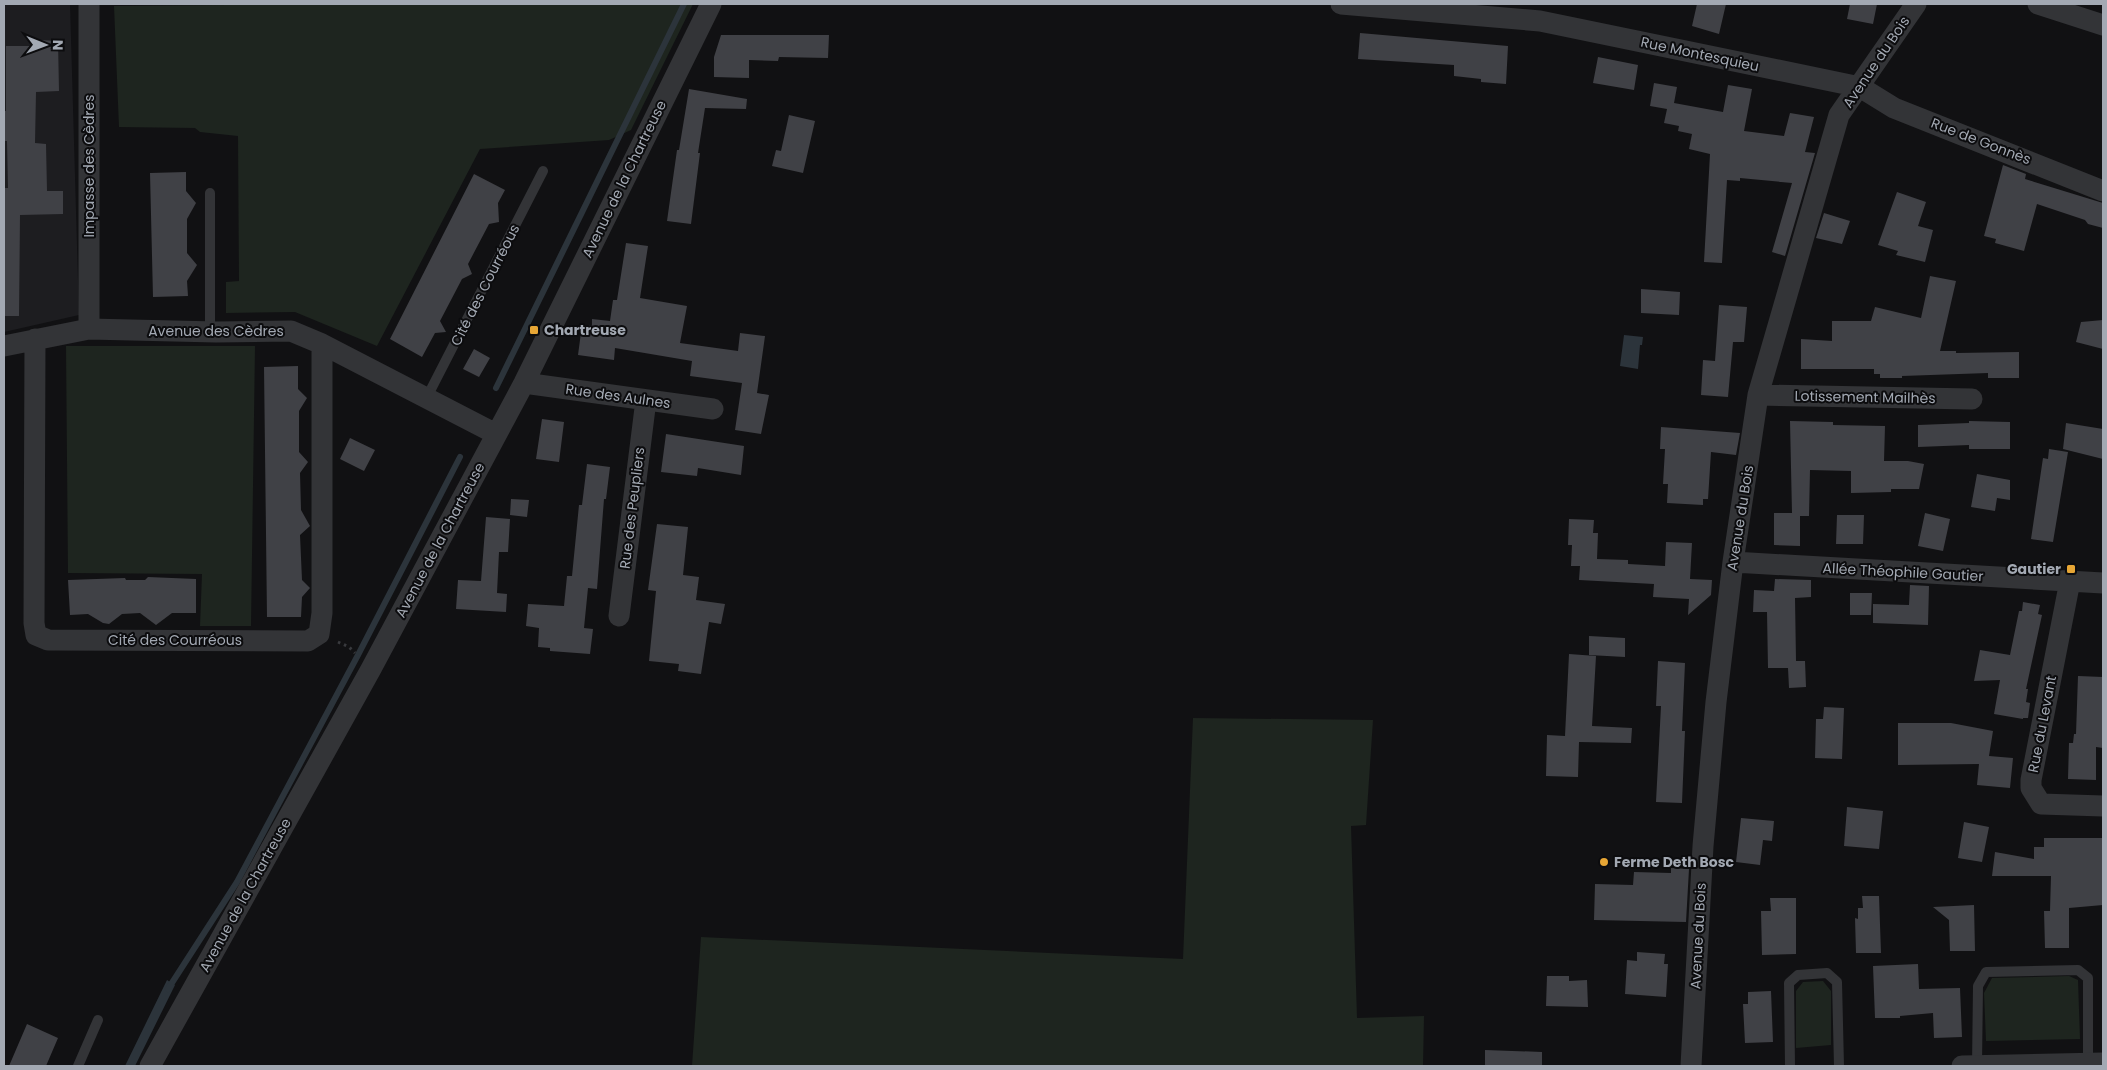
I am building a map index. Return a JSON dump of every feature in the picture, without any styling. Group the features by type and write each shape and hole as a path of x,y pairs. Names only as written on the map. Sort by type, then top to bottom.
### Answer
{"street":[{"name":"Impasse des Cèdres","path":"89,4 89,329"},
{"name":"Avenue de la Chartreuse","path":"150,1066 371,669 524,383 711,4"},
{"name":"Rue Montesquieu","path":"1341,4 1540,12 1860,87"},
{"name":"Avenue du Bois","path":"1691,1066 1703,846 1716,702 1733,562 1758,395 1840,115 1916,4"},
{"path":"2038,4 2103,25"},
{"name":"Rue de Gonnès","path":"1860,87 1894,108 2103,192"},
{"name":"Avenue des Cèdres","path":"4,346 89,329 210,332 291,331 322,344 496,434"},
{"name":"Cité des Courréous","path":"35,339 34,623 36,635 48,640 308,640 319,634 322,613 322,344"},
{"name":"Rue des Aulnes","path":"524,383 713,409"},
{"name":"Lotissement Mailhès","path":"1758,395 1972,399"},
{"name":"Rue des Peupliers","path":"619,616 646,400"},
{"name":"Allée Théophile Gautier","path":"1733,562 2103,583"},
{"name":"Rue du Levant","path":"2070,581 2031,788 2041,804 2103,806"},
{"path":"1962,1066 2096,1063"}],"lane":[{"name":"Cité des Courréous","path":"426,399 543,171"},
{"path":"210,193 210,332"},
{"path":"1977,1066 1978,986 1986,972 2078,970 2088,978 2096,1063"},
{"path":"1790,1066 1789,983 1798,975 1827,973 1837,982 1839,1066"},
{"path":"78,1066 98,1020"}],"shaded area":[{"path":"4,4 70,4 79,315 4,332"},
{"path":"693,4 631,130 609,140 480,149 377,346 295,312 226,313 226,282 239,281 238,136 200,132 195,128 119,127 114,6"},
{"path":"1624,335 1643,337 1642,345 1640,345 1638,369 1620,366"},
{"path":"66,346 255,346 251,626 200,626 202,574 68,573"},
{"path":"1193,718 1373,720 1366,825 1351,826 1357,1018 1424,1016 1423,1066 692,1066 701,937 1183,959"},
{"path":"2069,976 2078,980 2080,1039 1986,1041 1984,993 1992,978"},
{"path":"167,980 175,985 135,1066 125,1066"},
{"path":"1823,981 1831,991 1831,1045 1796,1048 1796,991 1803,982"}],"building":[{"path":"1697,4 1726,4 1719,34 1692,26"},
{"path":"1850,4 1877,4 1873,24 1847,19"},
{"path":"1360,33 1508,46 1506,84 1481,82 1481,79 1454,76 1454,65 1358,59"},
{"path":"721,35 829,35 828,58 779,57 778,61 749,60 749,78 714,77 714,57"},
{"path":"39,40 58,41 59,91 36,92 35,143 46,144 47,191 63,191 63,214 20,215 19,316 4,316 4,188 8,188 7,141 4,141 6,46 39,46"},
{"path":"1598,57 1638,65 1634,90 1593,83"},
{"path":"1654,83 1677,87 1674,103 1723,112 1728,85 1752,89 1744,131 1784,136 1790,113 1814,117 1805,152 1815,153 1785,256 1772,252 1792,183 1740,178 1740,181 1727,180 1722,263 1704,262 1710,154 1689,149 1692,134 1678,131 1679,126 1664,123 1667,109 1650,106"},
{"path":"689,89 747,99 746,109 705,108 698,153 700,153 691,224 667,221 677,150 679,150"},
{"path":"789,115 815,121 803,173 772,166 776,150 781,151"},
{"path":"2003,165 2026,174 2025,179 2103,203 2103,228 2037,204 2024,251 1995,243 1996,239 1984,236"},
{"path":"186,172 186,191 196,203 187,219 187,253 197,265 187,281 188,296 153,297 150,173"},
{"path":"474,174 505,190 498,203 499,222 489,224 468,264 472,274 462,279 440,321 446,332 435,333 422,357 390,339"},
{"path":"1897,192 1926,202 1918,226 1933,230 1925,262 1896,255 1898,251 1878,245"},
{"path":"1824,213 1850,221 1842,244 1816,238"},
{"path":"626,243 648,246 640,298 687,306 680,343 738,351 740,333 765,336 757,393 769,395 761,434 735,430 742,383 690,376 692,361 615,348 614,360 578,355 582,325 592,325 592,319 610,321 613,300 617,300"},
{"path":"1930,276 1956,281 1940,351 1956,351 1956,353 2019,352 2019,378 1988,378 1988,373 1880,378 1880,374 1874,374 1874,369 1801,369 1801,339 1832,341 1832,321 1871,321 1875,307 1921,318"},
{"path":"1641,289 1680,292 1679,315 1641,313"},
{"path":"1719,305 1747,307 1744,342 1733,342 1728,397 1701,395 1703,360 1715,361"},
{"path":"2103,320 2103,349 2076,342 2081,322"},
{"path":"474,349 490,358 479,377 463,369"},
{"path":"298,366 298,389 307,398 299,411 299,452 308,462 300,473 301,510 310,526 300,535 302,580 310,588 302,597 301,617 267,617 264,367"},
{"path":"542,419 564,422 559,462 536,459"},
{"path":"1790,421 1833,422 1833,425 1885,426 1884,461 1908,461 1924,464 1919,489 1891,489 1891,492 1851,493 1851,471 1810,470 1809,516 1800,516 1800,546 1774,545 1774,513 1792,513"},
{"path":"1969,421 2010,422 2010,449 1969,449 1969,445 1918,447 1918,425 1969,423"},
{"path":"2066,423 2103,429 2103,459 2063,449"},
{"path":"1661,427 1740,433 1736,455 1711,452 1708,499 1703,499 1703,505 1667,503 1668,484 1663,484 1665,449 1660,449"},
{"path":"666,434 744,446 741,475 698,468 697,476 661,472"},
{"path":"350,438 375,450 364,471 340,459"},
{"path":"2049,449 2068,452 2053,542 2031,539 2043,458 2048,459"},
{"path":"587,464 610,467 606,499 604,499 597,589 588,588 584,628 593,629 590,654 550,651 550,648 538,647 539,628 526,626 528,604 564,606 567,576 572,576 579,505 582,505"},
{"path":"1977,474 2010,480 2010,500 1997,498 1995,511 1971,507"},
{"path":"511,499 529,500 527,517 510,515"},
{"path":"1925,513 1950,519 1943,551 1918,546"},
{"path":"1837,515 1864,515 1863,544 1836,544"},
{"path":"486,517 510,519 508,552 499,552 497,593 507,594 506,612 456,609 458,580 481,581"},
{"path":"1569,519 1594,520 1593,533 1598,533 1597,559 1628,560 1628,564 1665,566 1666,542 1692,543 1690,579 1712,580 1711,595 1688,615 1689,599 1653,597 1654,584 1579,580 1580,566 1571,566 1572,545 1568,545"},
{"path":"657,524 688,527 683,575 699,577 696,600 725,604 721,624 709,622 701,674 678,671 679,664 649,661 656,591 648,590"},
{"path":"148,577 196,579 196,613 172,613 156,625 140,613 122,614 109,624 103,623 88,614 70,615 68,580 125,578 126,580 145,580"},
{"path":"1775,579 1811,580 1811,597 1795,598 1796,661 1805,661 1806,687 1789,688 1788,668 1768,668 1767,612 1753,612 1754,590 1774,591"},
{"path":"1910,585 1929,586 1928,625 1873,623 1873,604 1909,605"},
{"path":"1850,593 1872,593 1871,615 1850,615"},
{"path":"2023,602 2040,605 2038,614 2042,615 2026,689 2028,689 2026,702 2030,703 2028,718 2023,719 1994,714 2000,680 1974,681 1980,650 2010,655 2019,611 2022,611"},
{"path":"1589,636 1625,638 1625,657 1589,655"},
{"path":"1569,654 1596,656 1592,726 1632,728 1631,743 1579,742 1578,777 1546,776 1547,735 1565,736"},
{"path":"1658,661 1685,663 1682,731 1685,731 1682,803 1656,802 1661,706 1656,706"},
{"path":"2078,676 2103,677 2103,748 2096,747 2096,780 2068,779 2069,743 2073,743 2074,734 2076,734"},
{"path":"1824,707 1844,708 1842,759 1815,758 1816,719 1823,719"},
{"path":"1898,723 1951,723 1993,731 1989,756 2013,758 2010,788 1977,785 1979,764 1898,765"},
{"path":"1847,807 1883,811 1879,849 1844,846"},
{"path":"1741,818 1774,821 1772,841 1763,840 1760,865 1736,862"},
{"path":"1964,822 1989,827 1982,862 1958,858"},
{"path":"2044,838 2103,838 2103,905 2069,908 2069,948 2045,948 2044,911 2050,911 2051,876 1992,876 1995,852 2034,859 2034,847 2044,847"},
{"path":"1671,868 1689,869 1686,922 1594,920 1595,884 1633,885 1634,872 1671,873"},
{"path":"1862,896 1879,896 1881,953 1856,953 1855,918 1858,919 1858,908 1863,908"},
{"path":"1770,898 1796,898 1796,954 1762,955 1761,911 1771,911"},
{"path":"1974,905 1975,951 1950,951 1949,920 1933,907"},
{"path":"1637,952 1665,954 1664,964 1668,964 1666,997 1625,994 1627,960 1637,961"},
{"path":"1918,964 1919,989 1960,988 1962,1037 1934,1038 1933,1013 1900,1016 1900,1018 1875,1018 1873,966"},
{"path":"1547,976 1569,976 1569,981 1587,980 1588,1007 1546,1006"},
{"path":"1771,991 1773,1042 1745,1043 1743,1004 1748,1004 1748,992"},
{"path":"27,1024 58,1038 46,1066 9,1066"},
{"path":"1485,1050 1542,1052 1542,1066 1485,1066"}],"waterway":[{"path":"496,388 684,4"},
{"path":"168,989 237,882 358,655 460,457"}],"place":[{"name":"Chartreuse","path":"534,330"},
{"name":"Gautier","path":"2071,569"},
{"name":"Ferme Deth Bosc","path":"1604,862"}]}
